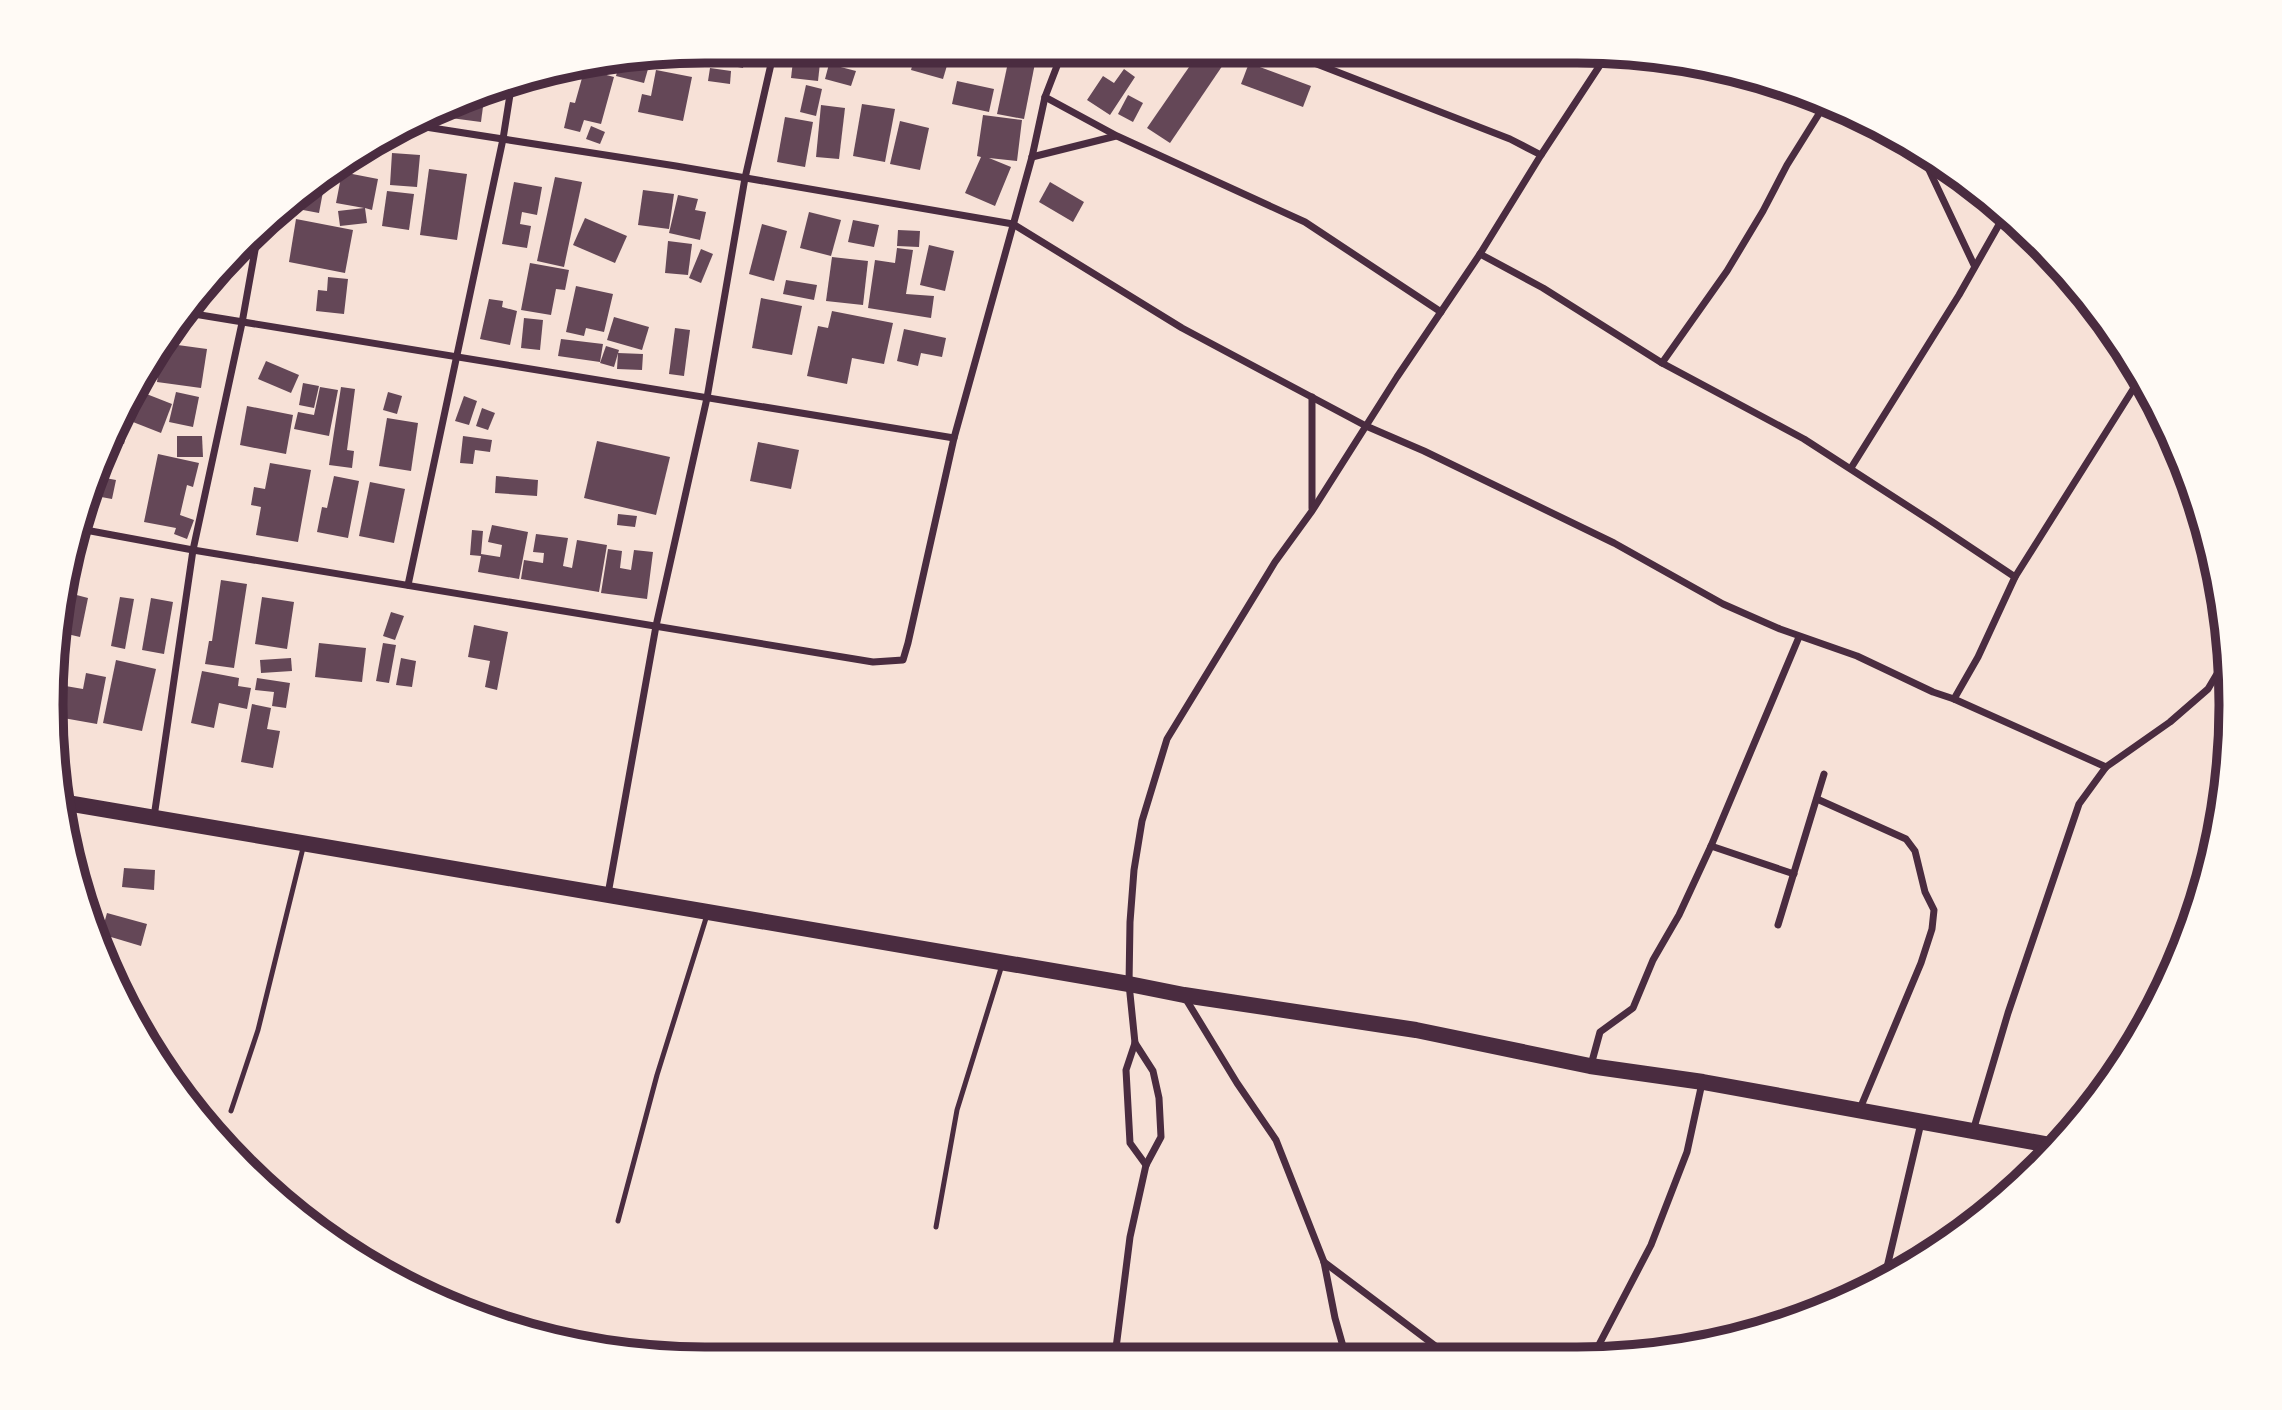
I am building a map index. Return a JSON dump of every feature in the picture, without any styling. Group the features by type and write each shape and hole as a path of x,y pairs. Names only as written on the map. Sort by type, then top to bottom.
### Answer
{"main road":[{"path":"70,804 1184,995 1416,1030 1590,1066 1703,1082 2045,1144"}],"street":[{"path":"608,894 656,626 707,398 745,178 771,63"},
{"path":"88,530 873,662 903,660 954,438 1032,157 1045,97 1058,63"},
{"path":"1314,63 1510,139 1541,155"},
{"path":"1146,1165 1130,1143 1126,1070 1135,1043 1129,984 1130,922 1140,833 1167,739 1275,562 1480,254 1601,64"},
{"path":"408,585 503,139 510,94"},
{"path":"1045,97 1117,136 1305,222 1441,312"},
{"path":"1662,363 1727,271 1821,111"},
{"path":"425,127 1013,224 1182,328 1366,426 1424,451 1614,543 1723,604 1799,636 1857,656 2106,767"},
{"path":"1032,157 1117,136"},
{"path":"1928,167 1974,265"},
{"path":"1852,468 1959,295 2000,222"},
{"path":"154,818 193,550 256,247"},
{"path":"1480,254 1543,288 1662,363 1804,439 1852,468 2015,578"},
{"path":"196,314 954,438"},
{"path":"1954,699 1978,657 2015,578 2135,387"},
{"path":"1312,397 1312,510"},
{"path":"1590,1066 1600,1032 1633,1008 1653,960 1679,915 1711,846 1799,636"},
{"path":"1972,1132 2008,1013 2079,804 2106,767 2170,722 2208,689 2218,672"},
{"path":"1779,925 1825,774"},
{"path":"1817,799 1906,839 1915,851 1925,892 1934,910 1932,929 1921,963 1858,1112"},
{"path":"1711,846 1794,874"},
{"path":"1184,995 1237,1083 1276,1140 1324,1262 1343,1347"},
{"path":"1116,1347 1130,1237 1146,1165 1161,1137 1159,1098 1153,1071 1135,1043"},
{"path":"1598,1346 1651,1245 1687,1152 1703,1082"},
{"path":"1887,1267 1921,1123"},
{"path":"1324,1262 1437,1347"}],"lane":[{"path":"230,1111 258,1030 303,844"},
{"path":"618,1221 657,1075 708,912"},
{"path":"936,1227 957,1110 1003,962"}],"building":[{"path":"716,63 744,63 743,68"},
{"path":"793,63 820,63 818,81 791,78"},
{"path":"913,63 948,63 943,79 911,70"},
{"path":"1008,63 1035,63 1024,119 997,114"},
{"path":"1192,63 1224,63 1170,143 1147,128"},
{"path":"1249,63 1311,86 1303,107 1241,84"},
{"path":"829,64 856,71 851,86 825,79"},
{"path":"649,65 644,83 616,76 618,69"},
{"path":"710,68 731,71 730,84 708,81"},
{"path":"1124,69 1135,77 1110,115 1087,100 1103,76 1114,83"},
{"path":"656,70 692,77 683,121 638,112 642,94 651,96"},
{"path":"596,72 614,77 601,124 584,120 580,132 564,128 570,102 575,103 583,74"},
{"path":"957,81 994,89 989,112 952,104"},
{"path":"806,85 822,89 816,116 800,112"},
{"path":"1128,95 1143,103 1133,122 1118,114"},
{"path":"483,103 481,122 447,117"},
{"path":"862,104 895,109 885,162 853,156"},
{"path":"821,105 845,108 839,159 816,157"},
{"path":"983,115 1022,120 1017,161 989,158 1011,167 995,206 965,193 981,157 977,156"},
{"path":"785,117 813,122 805,167 777,162"},
{"path":"900,121 929,128 920,170 890,164"},
{"path":"591,126 605,132 600,144 586,139"},
{"path":"392,153 420,155 417,187 390,185"},
{"path":"429,169 467,174 457,240 420,235"},
{"path":"346,173 378,179 372,210 365,208 367,223 340,226 338,211 364,208 336,203 341,176"},
{"path":"555,177 582,182 564,267 537,261"},
{"path":"514,182 542,187 537,215 522,212 520,224 531,226 527,248 502,244"},
{"path":"1050,182 1084,202 1073,222 1039,202"},
{"path":"324,189 319,213 298,209"},
{"path":"643,190 674,194 669,229 638,225"},
{"path":"387,191 414,194 409,230 382,226"},
{"path":"678,195 698,199 695,210 706,212 700,240 669,233"},
{"path":"809,212 841,220 831,256 800,248"},
{"path":"585,218 627,236 615,263 573,245"},
{"path":"296,219 353,230 345,273 289,262"},
{"path":"853,220 879,225 874,247 848,242"},
{"path":"762,224 787,231 774,281 749,274"},
{"path":"898,230 920,231 919,247 897,246"},
{"path":"668,241 692,244 688,275 665,273"},
{"path":"929,245 954,251 945,291 920,285"},
{"path":"897,248 913,250 906,294 934,296 931,318 868,308 875,260 895,263"},
{"path":"701,249 713,254 701,283 689,278"},
{"path":"832,257 868,261 863,305 826,301"},
{"path":"530,263 569,270 565,290 556,289 551,315 521,310"},
{"path":"328,277 348,279 344,314 316,311 318,290 327,291"},
{"path":"786,280 817,285 814,300 783,294"},
{"path":"576,286 613,294 604,332 586,328 584,336 566,332"},
{"path":"761,298 802,306 792,355 752,348"},
{"path":"489,299 503,301 502,307 517,311 510,345 480,339"},
{"path":"832,311 893,323 884,364 852,358 847,384 807,376 818,326 828,328"},
{"path":"614,317 649,327 642,350 607,340"},
{"path":"524,318 543,320 540,350 521,348"},
{"path":"675,328 690,330 684,376 669,374"},
{"path":"904,329 946,338 942,357 921,353 918,366 897,361"},
{"path":"561,339 603,344 600,362 558,356"},
{"path":"174,344 207,349 201,388 157,382 159,367"},
{"path":"606,346 619,350 614,367 600,363"},
{"path":"618,353 643,354 642,370 617,369"},
{"path":"266,361 299,375 291,393 258,379"},
{"path":"303,383 319,386 314,408 299,405"},
{"path":"320,387 338,390 329,436 294,429 298,412 314,415"},
{"path":"341,387 355,389 347,450 354,451 352,468 329,465"},
{"path":"176,392 199,397 193,427 169,422"},
{"path":"388,392 402,396 397,414 383,410"},
{"path":"144,393 172,404 161,433 133,422"},
{"path":"464,396 477,401 469,425 455,421"},
{"path":"247,406 293,415 286,454 240,445"},
{"path":"482,408 495,413 488,430 476,426"},
{"path":"387,418 418,423 411,471 379,466"},
{"path":"124,431 127,432 124,444 119,443"},
{"path":"177,436 202,436 203,457 177,457"},
{"path":"463,436 492,440 490,452 475,450 473,464 460,463"},
{"path":"597,441 670,457 656,515 584,498"},
{"path":"758,442 799,450 791,489 750,481"},
{"path":"158,454 199,463 193,487 187,485 180,515 194,520 187,539 174,534 176,528 144,522"},
{"path":"270,463 311,470 298,542 256,535 261,507 251,505 254,487 265,489"},
{"path":"334,476 359,481 348,538 317,532 322,507 327,508"},
{"path":"496,476 538,480 537,496 495,493"},
{"path":"105,478 116,480 112,499 98,496"},
{"path":"370,482 405,489 394,543 359,536"},
{"path":"618,514 637,516 635,527 617,525"},
{"path":"492,525 528,532 519,579 478,572 481,556 470,555 472,530 483,531 481,554 500,557 502,545 488,542"},
{"path":"536,534 568,538 563,566 572,568 577,540 607,545 599,592 521,579 524,560 543,563 544,553 533,552"},
{"path":"608,549 622,551 620,568 631,570 634,550 653,552 647,599 601,593"},
{"path":"221,580 247,584 234,668 205,664 209,641 212,641"},
{"path":"73,594 88,598 80,637 67,634"},
{"path":"120,597 134,599 125,649 111,646"},
{"path":"262,597 294,602 287,649 255,644"},
{"path":"151,598 173,602 164,654 142,650"},
{"path":"391,612 404,616 395,640 383,636"},
{"path":"474,625 508,632 497,690 485,687 490,661 468,657"},
{"path":"319,643 366,648 362,682 315,677"},
{"path":"383,643 396,645 389,683 376,681"},
{"path":"291,658 292,671 261,673 260,660"},
{"path":"401,658 416,661 412,687 396,685"},
{"path":"116,660 156,669 142,731 103,723"},
{"path":"202,671 239,678 238,686 251,688 247,709 219,703 214,728 191,723"},
{"path":"86,673 106,677 97,724 63,718 63,686 83,689"},
{"path":"257,678 290,683 286,708 272,706 274,692 255,690"},
{"path":"252,704 271,708 267,729 280,731 273,768 241,762"},
{"path":"124,868 155,870 154,890 122,887"},
{"path":"107,913 147,924 141,946 106,936 103,927"}]}
